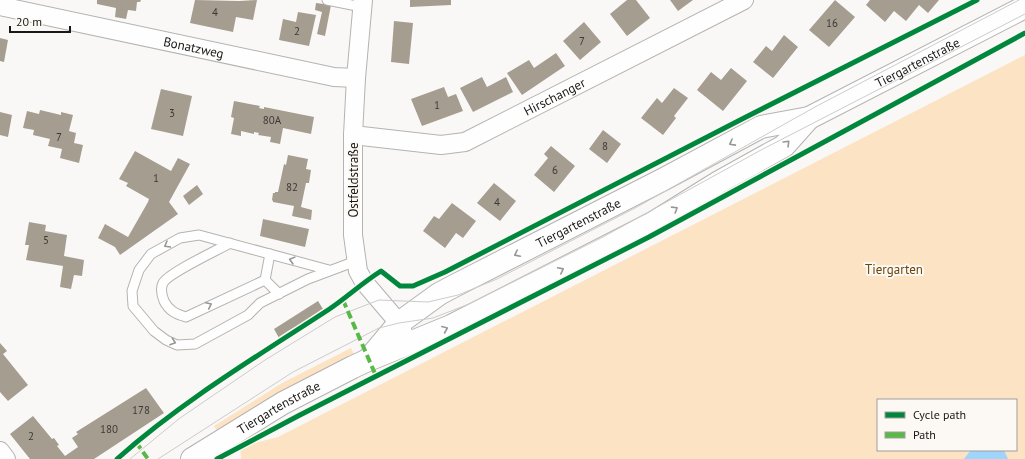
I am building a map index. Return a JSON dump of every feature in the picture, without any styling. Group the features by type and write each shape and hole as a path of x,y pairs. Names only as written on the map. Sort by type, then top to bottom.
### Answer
{"main road":[{"name":"Tiergartenstraße","path":"368,360 398,323 439,294 664,179 761,127 809,118 1025,7"},
{"name":"Tiergartenstraße","path":"192,459 283,403 368,360 451,326 653,223 720,182 784,146 809,118"}],"street":[{"name":"Hirschanger","path":"353,135 441,145 465,142 744,0"},
{"name":"Ostfeldstraße","path":"363,4 356,78 353,135 353,234 356,261 358,271 364,282 398,323 409,344"},
{"name":"Bonatzweg","path":"0,6 33,6 334,77 356,78"},
{"path":"0,451 6,459"}],"lane":[{"path":"327,0 363,4"},
{"path":"329,270 199,235 180,238 151,254 138,270 132,291 134,306 154,331 166,340 178,345 196,344 248,315 260,303 329,270 356,261"},
{"path":"230,243 172,275 163,282 161,291 169,309 176,314 186,317 264,280"},
{"path":"264,280 270,254"},
{"path":"264,280 279,294"}],"green space":[{"name":"Tiergarten","path":"1025,55 1025,459 241,459 240,447 278,437"},
{"path":"351,348 354,354 301,381 218,433 214,426 282,383"}],"water":[{"path":"970,451 1004,451 1008,459 964,459"}],"building":[{"path":"97,0 141,0 140,2 137,2 136,11 128,10 126,19 115,17 116,8 97,4"},
{"path":"195,0 257,0 253,20 236,17 233,32 190,23"},
{"path":"410,0 451,0 451,5 410,7"},
{"path":"627,0 636,0 650,18 627,36 610,14"},
{"path":"670,0 693,0 678,11"},
{"path":"835,0 855,17 829,47 809,30"},
{"path":"870,0 939,0 928,13 919,5 906,21 894,11 885,22 866,5"},
{"path":"316,3 331,5 325,36 317,34 322,12 315,10"},
{"path":"298,12 316,15 309,46 279,40 283,19 296,22"},
{"path":"394,21 413,23 409,64 391,62"},
{"path":"584,22 601,42 580,60 563,41"},
{"path":"784,35 798,47 773,78 753,62 766,46 772,51"},
{"path":"0,38 8,40 4,62 0,61"},
{"path":"556,53 565,66 522,95 507,73 529,60 534,68"},
{"path":"731,68 747,81 723,111 697,90 711,72 721,80"},
{"path":"482,77 487,87 506,77 513,92 473,112 460,88"},
{"path":"444,87 448,97 456,94 463,111 422,126 411,99"},
{"path":"674,88 688,98 674,116 676,118 663,135 641,118 657,98 662,103"},
{"path":"161,89 192,96 183,136 151,129"},
{"path":"234,101 260,106 259,108 264,109 264,107 314,117 311,134 283,128 280,144 270,142 271,137 258,135 259,133 254,132 254,134 241,131 241,136 231,134 234,118 231,117"},
{"path":"40,110 61,115 61,112 73,115 69,131 76,133 74,143 83,145 79,163 60,158 62,149 48,146 50,139 33,135 34,130 23,128 27,111 39,114"},
{"path":"0,112 12,115 8,137 0,135"},
{"path":"603,130 621,144 607,163 589,149"},
{"path":"551,146 575,166 554,192 534,175 548,158 544,154"},
{"path":"135,151 171,171 178,158 190,164 169,202 178,214 120,255 115,247 98,238 105,224 128,237 148,202 149,199 126,186 128,183 119,179"},
{"path":"288,155 308,159 306,169 311,170 309,183 306,183 301,207 312,210 311,220 292,216 294,206 273,202 272,200 273,193 278,192 284,164 286,165"},
{"path":"494,183 516,201 500,221 477,203"},
{"path":"197,185 203,194 189,205 183,196"},
{"path":"452,203 476,221 463,238 456,233 445,248 423,231 434,216 439,219"},
{"path":"263,219 309,229 305,247 260,236"},
{"path":"29,222 46,225 45,231 67,235 64,256 84,260 82,276 74,275 71,289 60,287 63,266 26,260 29,245 25,245"},
{"path":"318,301 323,309 279,338 274,329"},
{"path":"0,343 7,351 3,354 28,385 8,401 0,392"},
{"path":"146,388 164,413 94,459 30,459 10,434 33,416 52,439 54,438 59,445 57,446 65,456 78,447 72,438 78,434 76,432"}],"tram line":[{"path":"130,459 180,418 265,360 335,317 379,300 428,302 458,295 497,279 637,207 815,107 1019,0"},
{"path":"158,459 293,372 379,328 399,323 433,318 469,304 603,237 761,150 1025,14"}],"marked path":[{"path":"343,300 376,376"},
{"path":"136,442 148,459"}],"cycle path":[{"path":"117,459 141,438 193,399 328,310 381,271 400,286 413,286 445,272 977,0"},
{"path":"217,459 298,416 649,237 1025,33"}]}
